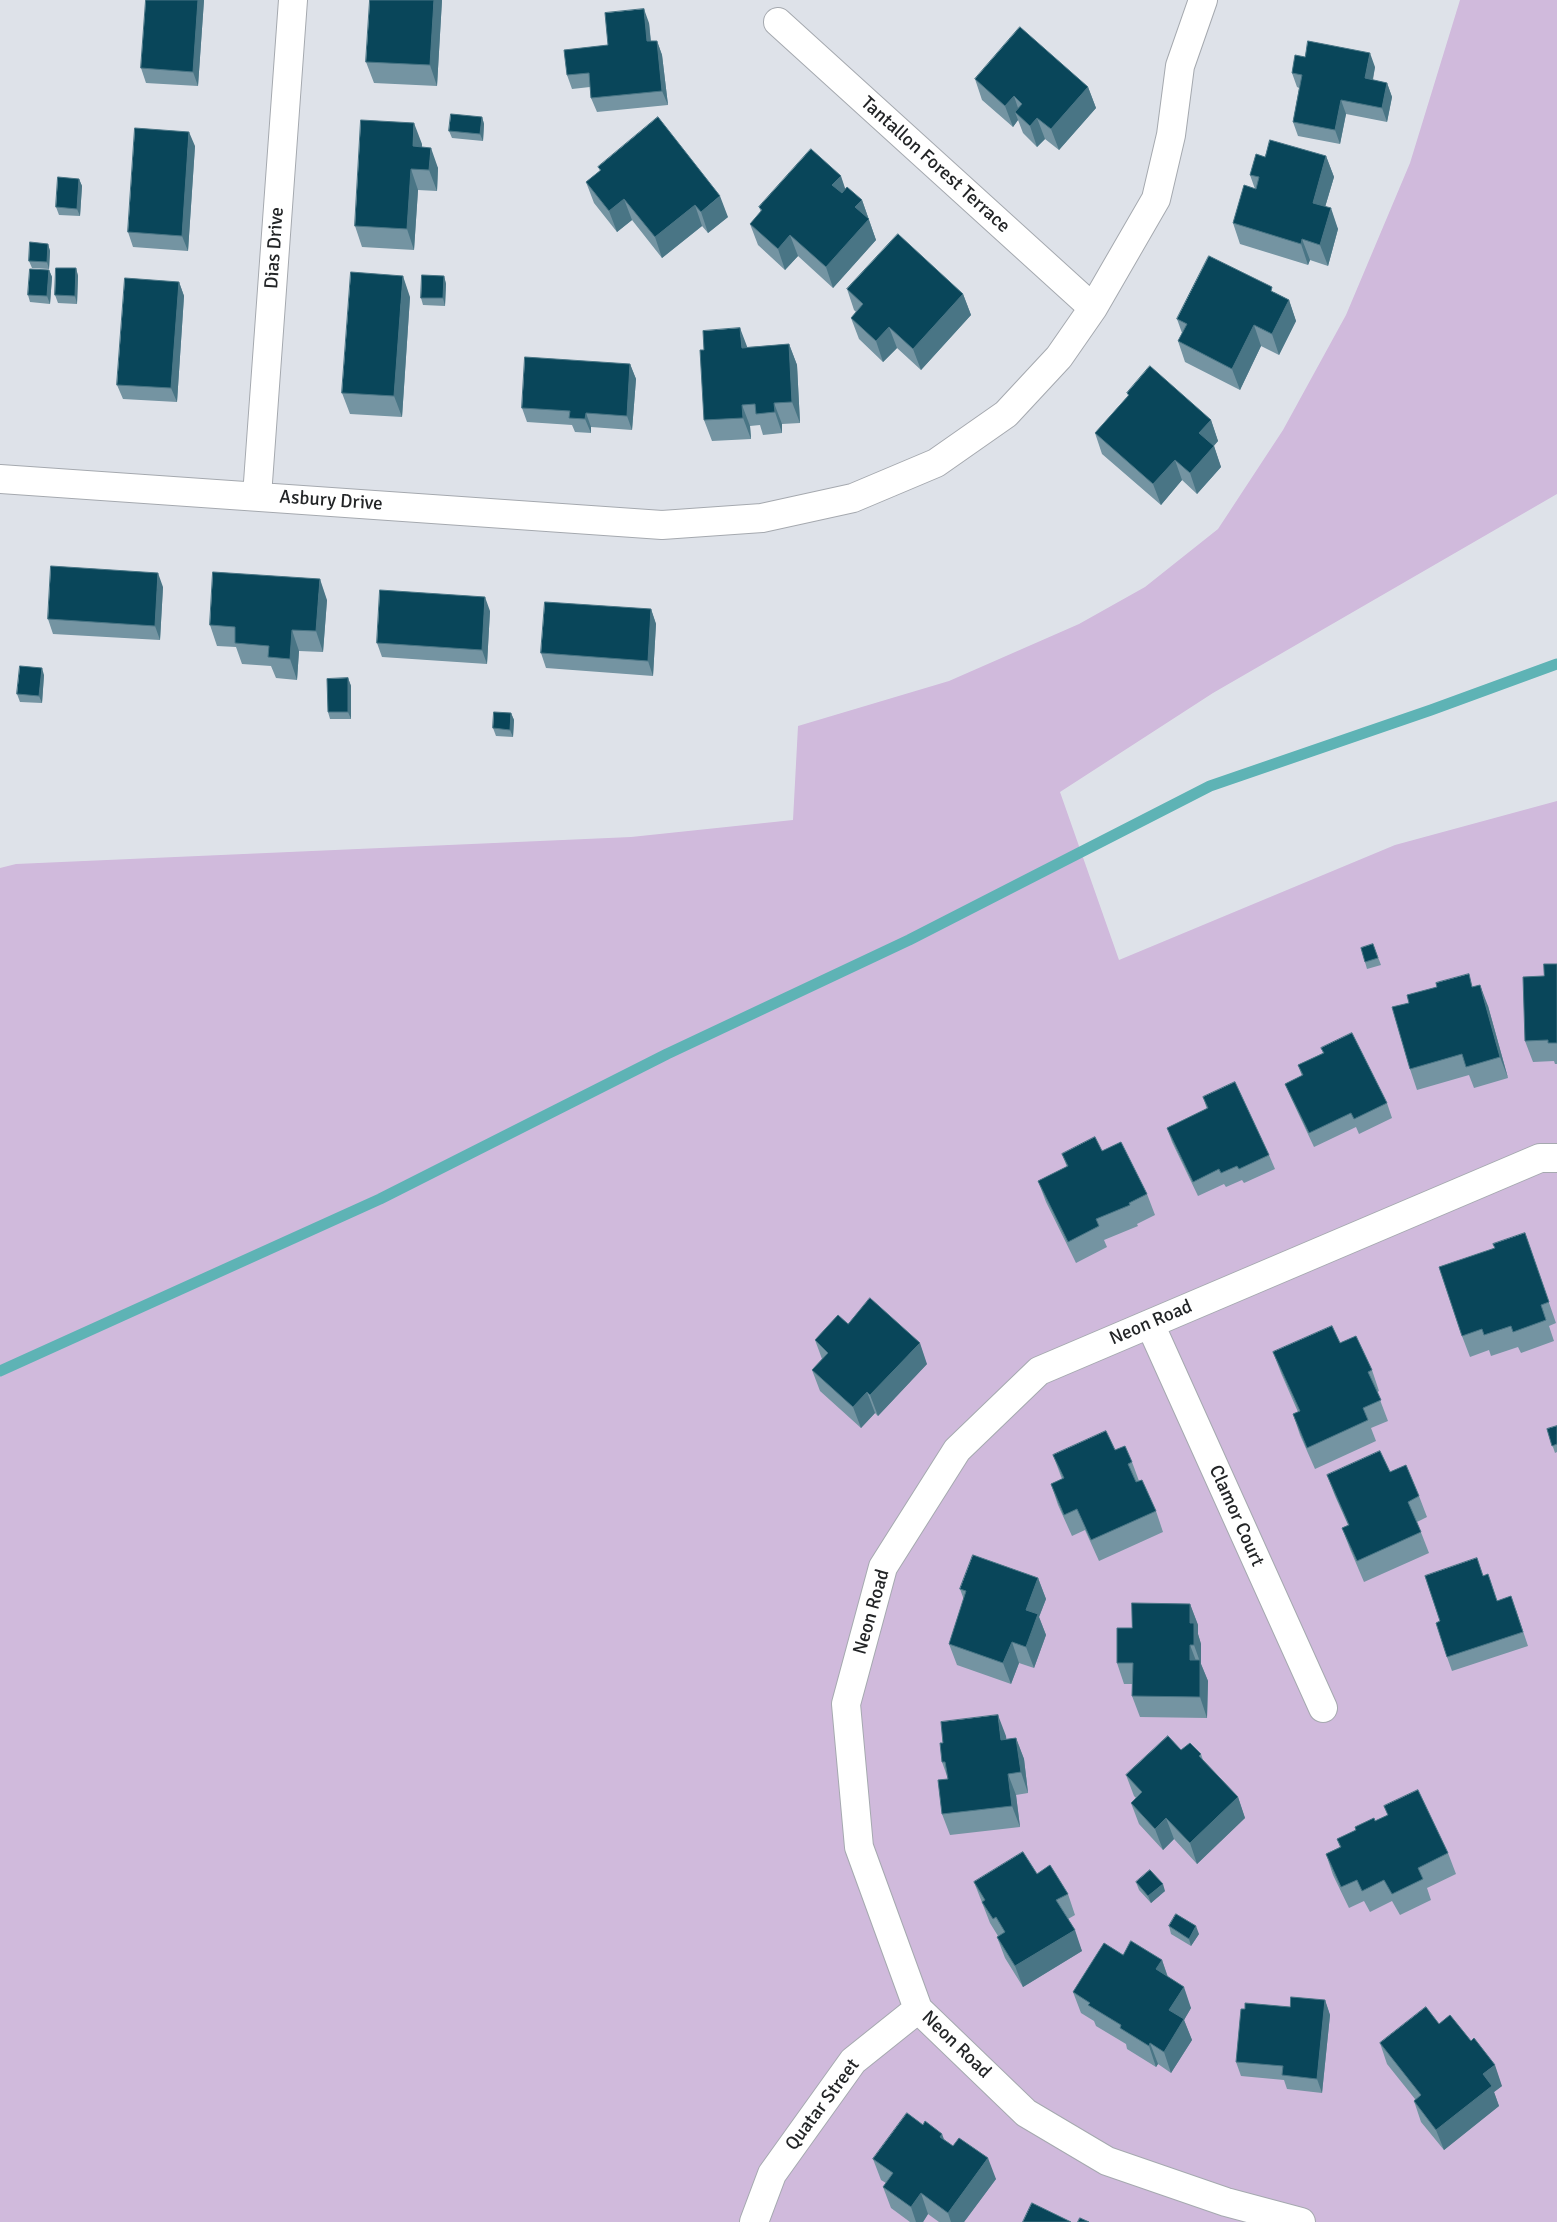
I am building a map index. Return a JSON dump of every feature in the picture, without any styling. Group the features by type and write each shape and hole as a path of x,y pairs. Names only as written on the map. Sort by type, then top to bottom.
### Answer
{"street":[{"name":"Dias Drive","path":"257,496 293,0"},
{"name":"Asbury Drive","path":"0,478 662,525 771,516 853,498 936,463 1006,414 1059,357 1093,308 1156,199 1170,134 1180,66 1204,0"},
{"name":"Tantallon Forest Terrace","path":"778,22 1093,308"},
{"name":"Neon Road","path":"1301,2222 1226,2202 1107,2161 1026,2113 918,2009 859,1847 846,1704 883,1567 957,1450 1039,1371 1540,1158 1557,1158"},
{"name":"Clamor Court","path":"1150,1324 1323,1708"},
{"name":"Quatar Street","path":"754,2222 772,2174 853,2061 918,2009"}],"shaded area":[{"path":"1460,0 1557,0 1557,494 1213,693 1060,792 1119,960 1395,845 1557,801 1557,2222 0,2222 0,868 16,864 631,837 793,820 798,726 949,681 1079,624 1145,587 1218,529 1283,430 1346,315 1410,163"}],"building":[{"path":"146,0 198,0 193,72 141,68"},
{"path":"370,0 434,0 430,65 366,62"},
{"path":"644,9 647,41 657,41 662,91 591,98 589,73 567,75 564,50 608,45 605,13"},
{"path":"1020,27 1088,87 1051,129 1037,118 1030,126 1015,112 1022,104 1014,96 1005,106 975,79"},
{"path":"1308,41 1370,53 1365,78 1387,83 1382,108 1341,100 1335,130 1293,122 1302,75 1292,73 1295,55 1305,57"},
{"path":"451,114 482,117 480,134 449,131"},
{"path":"658,117 720,196 701,212 695,205 655,237 624,199 609,211 586,182 601,170 598,167"},
{"path":"361,120 414,123 413,146 431,148 429,170 411,169 407,229 355,226"},
{"path":"135,128 189,132 182,236 128,232"},
{"path":"1270,140 1326,156 1313,203 1331,208 1320,245 1302,239 1301,244 1233,223 1244,185 1256,189 1259,177 1250,175 1256,154 1265,157"},
{"path":"811,149 841,176 832,185 842,193 847,187 862,200 855,207 869,219 826,267 790,235 778,249 750,224 762,210 759,207"},
{"path":"58,177 79,179 77,209 56,207"},
{"path":"898,234 963,294 913,349 889,327 876,341 851,318 863,304 847,289"},
{"path":"30,242 48,244 47,262 29,261"},
{"path":"1209,256 1272,287 1271,291 1289,300 1272,334 1254,325 1232,369 1178,341 1187,324 1177,319"},
{"path":"56,268 76,268 75,296 55,295"},
{"path":"30,269 49,270 47,296 28,295"},
{"path":"351,272 403,276 394,396 342,393"},
{"path":"422,275 444,276 443,298 421,298"},
{"path":"125,278 179,282 171,388 117,385"},
{"path":"740,328 742,348 789,344 792,402 774,403 775,412 756,414 755,404 742,405 743,418 704,420 700,350 704,350 703,331"},
{"path":"525,357 630,364 627,416 586,413 585,419 569,418 570,411 522,408"},
{"path":"1150,366 1211,420 1199,433 1214,446 1190,473 1175,460 1153,484 1095,433 1129,395 1127,393"},
{"path":"51,566 158,573 155,626 48,619"},
{"path":"213,572 320,579 316,631 292,630 290,659 268,657 269,646 235,643 235,627 210,625"},
{"path":"380,590 485,597 482,650 377,643"},
{"path":"545,602 651,609 648,661 541,653"},
{"path":"20,666 42,668 39,696 17,694"},
{"path":"348,678 348,712 328,712 327,679"},
{"path":"494,712 511,713 510,730 493,728"},
{"path":"1373,944 1378,958 1365,962 1361,948"},
{"path":"1544,964 1557,964 1557,1043 1548,1043 1548,1040 1525,1041 1523,977 1544,976"},
{"path":"1469,974 1472,987 1480,985 1500,1057 1466,1067 1462,1054 1410,1069 1392,1007 1409,1003 1407,995 1437,987 1436,983"},
{"path":"1352,1033 1387,1103 1354,1119 1351,1113 1309,1133 1285,1084 1303,1075 1298,1065 1324,1053 1321,1048"},
{"path":"1235,1082 1269,1155 1239,1169 1237,1166 1221,1173 1219,1169 1193,1182 1167,1128 1208,1108 1203,1097"},
{"path":"1095,1137 1102,1151 1121,1142 1147,1194 1129,1203 1130,1205 1096,1219 1099,1226 1068,1242 1038,1181 1068,1166 1062,1154"},
{"path":"1525,1233 1549,1302 1541,1305 1546,1320 1513,1332 1511,1326 1484,1335 1482,1329 1462,1336 1439,1267 1495,1248 1493,1244"},
{"path":"870,1298 920,1343 870,1395 867,1392 853,1407 812,1370 828,1353 815,1340 838,1315 848,1324"},
{"path":"1332,1326 1340,1343 1356,1336 1372,1370 1368,1372 1381,1400 1363,1408 1368,1420 1307,1448 1293,1414 1300,1411 1273,1352"},
{"path":"1557,1426 1557,1444 1552,1446 1547,1429"},
{"path":"1106,1431 1115,1450 1125,1446 1132,1462 1128,1464 1136,1482 1142,1480 1156,1511 1091,1540 1077,1509 1064,1515 1051,1484 1064,1478 1053,1455"},
{"path":"1380,1451 1390,1472 1406,1465 1419,1496 1408,1502 1421,1532 1357,1561 1342,1528 1349,1525 1327,1475"},
{"path":"973,1555 1038,1578 1026,1610 1038,1614 1026,1647 1012,1642 1003,1663 949,1644 966,1591 960,1589"},
{"path":"1477,1558 1483,1576 1488,1574 1497,1601 1511,1596 1523,1632 1447,1657 1436,1623 1440,1621 1425,1576"},
{"path":"1132,1603 1190,1604 1190,1623 1194,1623 1194,1645 1190,1645 1190,1660 1200,1660 1200,1697 1132,1696 1133,1663 1117,1663 1117,1628 1132,1628"},
{"path":"998,1715 1001,1740 1016,1738 1021,1772 1008,1774 1012,1806 942,1814 938,1780 948,1779 945,1762 942,1762 940,1743 943,1743 941,1722"},
{"path":"1168,1736 1181,1750 1190,1743 1201,1754 1199,1756 1238,1797 1190,1843 1166,1818 1155,1829 1131,1803 1142,1792 1126,1775"},
{"path":"1418,1790 1448,1853 1418,1868 1423,1879 1392,1894 1384,1880 1362,1891 1357,1880 1341,1887 1326,1854 1341,1847 1337,1839 1356,1830 1355,1827 1374,1818 1375,1821 1388,1815 1384,1806"},
{"path":"1023,1852 1037,1874 1050,1865 1068,1894 1056,1900 1075,1930 1015,1966 997,1937 1005,1932 996,1917 993,1919 982,1902 985,1900 974,1882"},
{"path":"1150,1870 1163,1884 1148,1896 1136,1882"},
{"path":"1176,1914 1196,1926 1189,1939 1169,1926"},
{"path":"1131,1941 1162,1960 1156,1969 1184,1987 1169,2010 1184,2019 1164,2052 1150,2043 1149,2046 1120,2028 1121,2025 1088,2005 1090,2003 1073,1992 1104,1943 1123,1955"},
{"path":"1291,1997 1325,2000 1317,2079 1282,2075 1283,2066 1236,2062 1241,2009 1245,2009 1245,2003 1290,2007"},
{"path":"1426,2007 1439,2024 1450,2015 1471,2041 1474,2038 1495,2065 1483,2074 1492,2086 1436,2130 1414,2101 1421,2095 1380,2043"},
{"path":"907,2113 923,2125 925,2121 942,2134 940,2137 953,2146 959,2138 988,2158 948,2213 921,2193 911,2207 883,2187 893,2173 873,2159"},
{"path":"1032,2203 1071,2222 1023,2222"},
{"path":"1080,2218 1089,2222 1078,2222"}],"waterway":[{"path":"0,1371 380,1199 667,1054 909,940 1210,786 1431,710 1557,664"}]}
